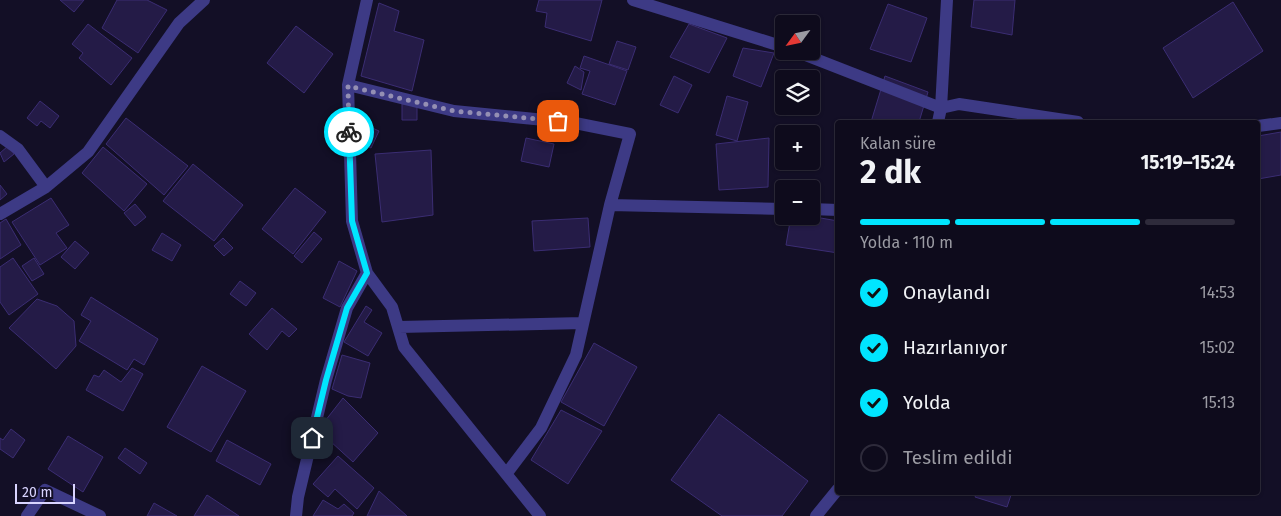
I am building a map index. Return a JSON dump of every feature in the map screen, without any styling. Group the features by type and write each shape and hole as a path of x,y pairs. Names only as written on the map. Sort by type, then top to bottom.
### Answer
{"street":[{"path":"0,214 46,187 88,152 179,23 204,0"},
{"path":"367,0 348,86 352,221 367,273 392,307 404,347 540,516"},
{"path":"633,0 775,44"},
{"path":"938,120 947,0"},
{"path":"819,60 940,108 959,104 1065,120"},
{"path":"348,86 454,111 575,123 630,134 610,205 576,354 541,428 507,473"},
{"path":"1260,126 1281,123"},
{"path":"0,136 18,149 46,187"},
{"path":"610,205 775,209"},
{"path":"820,209 835,210"},
{"path":"296,516 298,497 331,362 347,308 367,273"},
{"path":"398,327 583,323"},
{"path":"27,516 45,490 100,516"},
{"path":"816,516 835,493"}],"building":[{"path":"60,0 84,0 74,12"},
{"path":"117,0 147,0 167,10 138,53 102,28"},
{"path":"539,0 602,0 591,41 545,27 547,13 536,11"},
{"path":"974,0 1015,0 1012,35 971,27"},
{"path":"1233,2 1263,51 1193,98 1163,48"},
{"path":"379,3 399,11 394,31 424,40 412,91 361,76"},
{"path":"888,4 927,18 911,62 870,49"},
{"path":"88,24 132,58 111,85 79,58 83,53 72,44"},
{"path":"689,24 727,38 709,73 670,57"},
{"path":"296,26 333,54 304,93 267,63"},
{"path":"617,41 636,47 628,70 609,64"},
{"path":"743,48 774,53 761,87 733,76"},
{"path":"584,56 627,71 615,105 582,94 590,71 580,68"},
{"path":"575,66 584,72 581,90 567,83"},
{"path":"674,76 692,85 678,113 660,105"},
{"path":"885,76 928,92 920,120 872,120"},
{"path":"727,96 748,102 737,141 716,135"},
{"path":"40,101 59,116 50,128 41,121 37,126 27,118"},
{"path":"417,103 417,120 402,120 402,104"},
{"path":"126,118 188,166 164,195 106,144"},
{"path":"368,126 379,131 371,148 360,143"},
{"path":"1281,132 1281,175 1260,179 1260,136"},
{"path":"526,138 554,144 549,167 521,161"},
{"path":"769,138 768,187 719,190 716,144"},
{"path":"8,146 14,154 4,162 0,153"},
{"path":"103,147 147,184 124,211 82,173"},
{"path":"431,150 433,215 382,222 375,154"},
{"path":"193,164 243,205 214,241 163,201"},
{"path":"0,185 7,194 0,200"},
{"path":"295,188 326,212 293,254 262,229"},
{"path":"51,198 69,225 56,233 67,248 40,265 12,222"},
{"path":"135,204 146,217 135,226 124,213"},
{"path":"588,218 590,247 534,251 532,221"},
{"path":"820,218 835,220 835,253 786,245 789,225 820,225"},
{"path":"6,219 21,245 0,259 0,223"},
{"path":"314,232 322,239 302,263 294,256"},
{"path":"162,233 181,245 172,261 152,250"},
{"path":"223,238 233,248 224,256 214,246"},
{"path":"75,241 89,253 75,269 61,257"},
{"path":"13,258 38,294 9,315 0,302 0,267"},
{"path":"34,258 44,274 32,281 22,266"},
{"path":"339,261 357,271 340,307 323,298"},
{"path":"240,281 256,293 246,306 230,294"},
{"path":"91,297 158,339 144,365 134,359 127,370 79,341 91,321 81,315"},
{"path":"37,299 57,306 74,321 76,346 56,369 9,328"},
{"path":"366,306 372,310 364,322 382,333 368,356 344,342"},
{"path":"272,308 297,329 289,337 282,331 267,350 249,334"},
{"path":"594,343 637,367 604,426 561,402"},
{"path":"342,355 370,363 361,398 348,396 332,389"},
{"path":"202,366 246,391 211,452 167,427"},
{"path":"132,368 143,374 123,411 86,390 94,375 99,377 104,370 121,382"},
{"path":"343,398 378,433 353,462 318,430"},
{"path":"561,410 602,431 568,484 531,460"},
{"path":"719,414 808,481 782,516 722,516 671,480"},
{"path":"11,429 25,440 13,458 0,449 0,438 3,440"},
{"path":"68,436 103,457 83,492 48,469"},
{"path":"321,438 331,445 325,453 316,447"},
{"path":"227,440 271,464 260,485 216,461"},
{"path":"125,448 147,463 140,474 118,458"},
{"path":"338,456 374,488 357,509 335,489 328,497 313,484"},
{"path":"379,491 407,516 367,516"},
{"path":"207,495 239,516 194,516"},
{"path":"976,495 1011,495 1007,507 975,497"},
{"path":"323,500 338,509 344,504 354,513 352,516 313,516"},
{"path":"154,503 177,516 147,516"}],"way so far":[{"path":"349,132 348,86 454,111 558,121"}],"route":[{"path":"312,438 326,380 347,308 367,273 352,221 349,132"}]}
